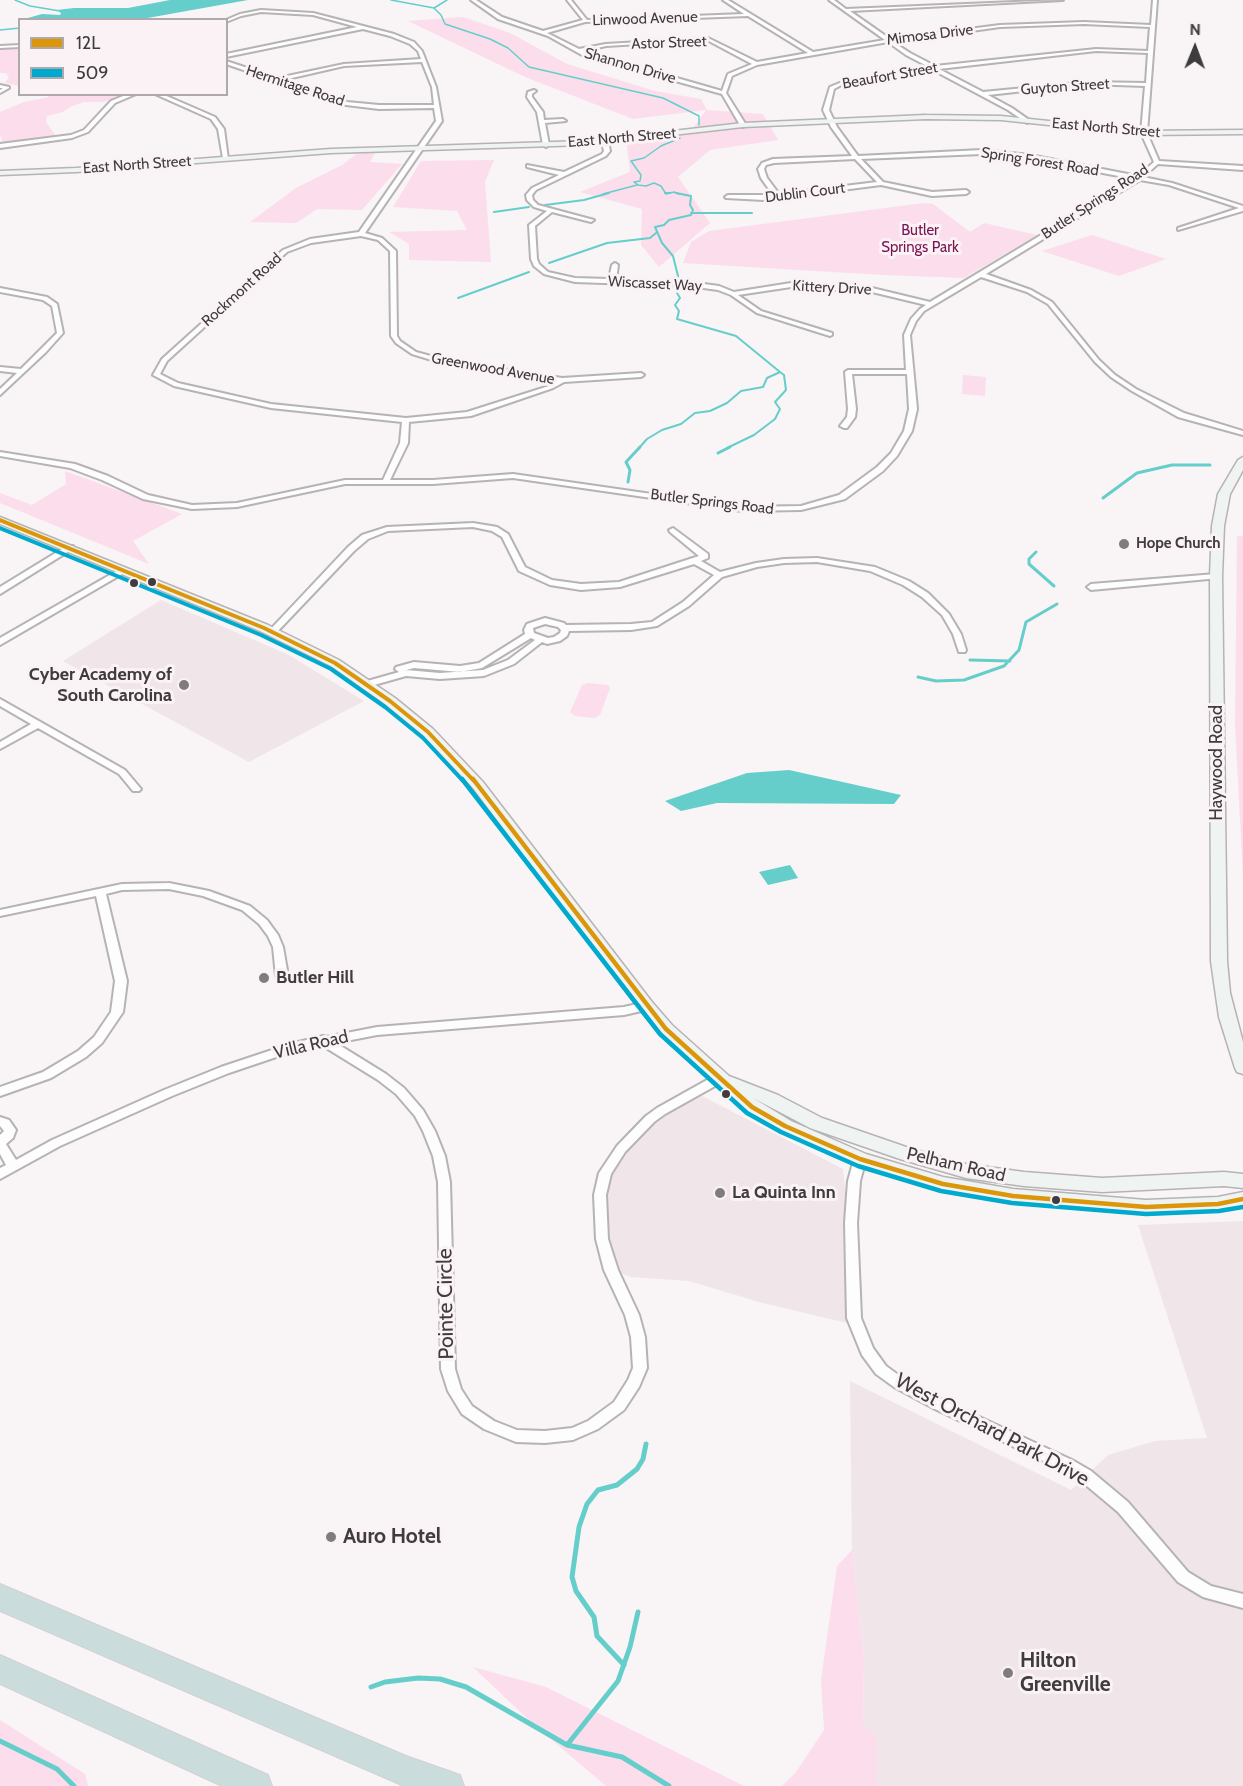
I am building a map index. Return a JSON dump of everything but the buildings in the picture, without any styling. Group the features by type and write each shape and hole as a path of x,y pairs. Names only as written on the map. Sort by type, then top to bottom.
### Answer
{"highway":[{"path":"0,1597 405,1771 449,1786"},
{"path":"0,1669 257,1786"},
{"path":"405,1771 433,1786"}],"main road":[{"name":"East North Street","path":"0,173 422,147 605,142 743,125 830,120 952,116 1144,133 1243,132"},
{"name":"Haywood Road","path":"1243,460 1238,476 1224,494 1216,576 1219,961 1224,1005 1243,1068"},
{"name":"Pelham Road","path":"0,520 272,632 335,663 367,684 428,732 478,785 646,1006 681,1045 752,1107 786,1126 860,1159 944,1184 1043,1199 1146,1206 1218,1204 1243,1199"},
{"name":"Pelham Road","path":"720,1078 772,1099 816,1123 906,1155 966,1171 1024,1179 1102,1185 1224,1179 1243,1181"}],"street":[{"name":"Shannon Drive","path":"473,0 500,18 544,32 578,51 724,93"},
{"path":"569,0 585,21"},
{"path":"724,0 812,53"},
{"path":"831,0 888,41 1027,121"},
{"path":"906,0 913,6"},
{"path":"845,10 1061,0"},
{"name":"Butler Springs Road","path":"0,454 72,466 146,497 192,507 237,505 345,482 433,482 490,477 532,477 742,508 784,510 817,506 842,497 860,486 880,469 902,443 908,431 913,409 907,335 909,327 922,310 1139,178 1157,162 1144,133 1155,0"},
{"path":"228,20 247,13 284,10 319,15 366,27 412,43 420,51 434,87 439,121 361,234"},
{"name":"Linwood Avenue","path":"544,32 585,21 747,15"},
{"name":"Mimosa Drive","path":"724,93 730,75 756,64 888,41 1013,26 1084,23 1152,26"},
{"path":"228,56 366,27"},
{"name":"Astor Street","path":"578,51 606,45 706,39 756,64"},
{"path":"0,47 18,46"},
{"name":"Beaufort Street","path":"830,120 826,110 832,88 836,86 932,68 1090,50 1150,52"},
{"path":"275,80 344,65 423,60"},
{"name":"Hermitage Road","path":"228,63 351,104 379,107 436,106"},
{"name":"Guyton Street","path":"982,94 1087,83 1148,86"},
{"path":"0,86 7,88 0,92"},
{"path":"534,91 529,97 540,112 546,145"},
{"path":"724,93 743,125"},
{"path":"0,146 72,136 86,131 113,102 129,96"},
{"path":"162,96 213,118 221,129 226,158"},
{"path":"830,120 855,156 881,183 925,194 966,192"},
{"path":"543,122 563,121"},
{"path":"591,220 550,211 532,203 529,195 534,189 604,155 607,151 605,142"},
{"name":"Spring Forest Road","path":"777,196 762,174 761,169 764,164 787,159 991,152 1029,157 1185,188 1243,208"},
{"path":"1157,162 1243,168"},
{"path":"529,166 564,174"},
{"name":"Dublin Court","path":"728,197 748,199 881,183"},
{"path":"1180,229 1243,208"},
{"name":"Wiscasset Way","path":"550,211 532,225 536,265 546,273 563,278 700,285 718,288 734,294 759,312 830,334"},
{"name":"Greenwood Avenue","path":"361,234 380,239 393,251 392,323 394,336 406,348 426,358 448,363 562,380"},
{"name":"Rockmont Road","path":"361,234 310,241 285,251 164,360 156,375 176,386 271,406 406,420"},
{"path":"612,282 615,266"},
{"path":"980,274 1029,291 1050,303 1105,370 1124,384 1181,415 1243,433"},
{"name":"Kittery Drive","path":"734,294 771,287 802,286 882,291 930,304"},
{"path":"0,290 45,298 55,305 60,333 0,393"},
{"path":"0,369 22,371"},
{"path":"844,426 851,417 852,409 848,372 909,372"},
{"path":"562,380 640,375"},
{"name":"Greenwood Avenue","path":"406,420 468,414 551,387 562,380"},
{"path":"1165,406 1243,428"},
{"path":"386,481 404,443 406,420"},
{"path":"272,632 351,549 365,537 387,529 473,525 494,529 505,536 522,569 550,582 581,587 620,584 705,556 673,530"},
{"path":"0,591 70,548"},
{"path":"530,635 529,628 542,622 556,622 564,628 630,627 654,624 686,604 719,574 756,564 817,560 872,570 906,583 925,595 945,614 957,634 962,650"},
{"path":"695,561 719,574"},
{"path":"0,642 125,570"},
{"path":"1091,587 1216,576"},
{"path":"530,635 540,640 557,639 564,634 564,628"},
{"path":"367,684 393,671 414,665 460,669 482,665 530,635"},
{"path":"367,684 406,673 421,672 440,676 484,674 511,662 540,640"},
{"path":"0,702 122,771 136,789"},
{"path":"0,746 38,724"},
{"path":"0,913 122,887 169,886 205,893 246,908 273,935 278,947 282,976"},
{"path":"0,1092 47,1075 82,1054 98,1040 117,1012 121,981 100,891"},
{"name":"Villa Road","path":"0,1174 56,1143 222,1071 280,1051 323,1040 377,1031 624,1011 646,1006"},
{"name":"Pointe Circle","path":"323,1040 400,1091 419,1113 429,1131 444,1182 448,1370 455,1392 468,1410 489,1425 516,1436 545,1437 573,1434 608,1416 619,1406 631,1389 640,1368 638,1337 632,1315 611,1270 602,1239 600,1195 604,1173 621,1149 650,1119 720,1078"},
{"path":"0,1121 6,1123 10,1130 9,1135 0,1143 13,1166"},
{"name":"West Orchard Park Drive","path":"860,1159 854,1180 851,1223 854,1318 867,1351 881,1370 930,1400 1086,1476 1122,1507 1183,1577 1208,1592 1243,1601"}],"shaded area":[{"path":"161,600 289,655 364,701 249,762 63,661"},
{"path":"702,1096 843,1169 848,1218 847,1323 759,1302 689,1281 631,1277 606,1268 603,1183 626,1151 657,1116"},
{"path":"1243,1221 1243,1786 877,1786 863,1724 864,1660 852,1550 850,1381 1071,1490 1108,1455 1155,1441 1207,1438 1138,1225"}],"green space":[{"path":"463,17 510,33 567,64 655,91 701,99 707,110 763,114 778,140 710,150 678,177 710,223 659,267 641,245 642,209 580,192 630,172 626,138 691,131 706,110 633,119 525,77 408,21"},
{"path":"0,49 18,49 18,86 5,83 9,77 6,73 0,73"},
{"path":"119,96 104,102 84,102 63,112 47,116 46,122 56,136 3,143 0,134 0,112 24,102 49,97"},
{"path":"358,153 375,153 370,162 402,164 362,210 317,209 296,223 250,222 296,188 342,165"},
{"path":"494,160 485,182 491,262 409,260 409,244 389,232 467,230 457,211 393,207 421,161"},
{"name":"Butler Springs Park","path":"924,203 933,204 970,232 984,223 1037,235 964,278 683,263 691,242 709,231"},
{"path":"1092,235 1166,259 1119,276 1042,251"},
{"path":"963,375 986,377 985,396 962,394"},
{"path":"65,471 182,514 133,541 149,564 0,503 0,493 32,505 66,484"},
{"path":"1237,536 1243,536 1243,877 1235,724"},
{"path":"588,683 608,685 610,688 600,715 594,718 575,716 570,712 582,685"},
{"path":"852,1550 864,1660 863,1724 877,1737 877,1786 782,1786 796,1772 824,1730 821,1680 837,1566"},
{"path":"473,1667 546,1687 744,1786 606,1786 533,1724"},
{"path":"0,1720 85,1774 88,1786 0,1786"}],"water":[{"path":"170,0 248,0 148,18 28,18 42,14 60,15 61,13 57,10 74,8 128,8"},
{"path":"789,770 901,795 894,804 717,803 681,811 665,801 747,773"},
{"path":"790,865 798,878 768,885 759,872"}],"waterway":[{"path":"15,0 30,6 60,11"},
{"path":"391,0 434,8"},
{"path":"434,8 447,0"},
{"path":"434,8 441,15 445,24 490,39 508,48 529,67 663,98 699,116 699,125"},
{"path":"0,30 18,28"},
{"path":"665,193 661,186 654,183 646,186 634,182 640,181 641,175 631,161 644,158 661,146 680,138"},
{"path":"603,194 637,185"},
{"path":"545,205 584,200 609,193"},
{"path":"665,193 670,193"},
{"path":"665,193 670,193"},
{"path":"670,193 677,193"},
{"path":"677,193 691,196 692,213"},
{"path":"494,212 529,207"},
{"path":"679,280 673,256 662,243 655,227 692,213"},
{"path":"692,213 752,213"},
{"path":"549,263 607,243 650,238 656,233"},
{"path":"458,298 529,272"},
{"path":"679,288 677,293 680,298 675,305 679,311 677,319 736,336 780,372"},
{"path":"639,448 647,439 662,430 681,424 695,413 710,411 727,403 741,391 763,387 767,378 780,372"},
{"path":"727,448 754,435 775,419 780,409 775,402 786,390 784,375 780,372"},
{"path":"628,482 630,470 626,462 640,447"},
{"path":"718,453 730,447"},
{"path":"1103,498 1137,473 1172,465 1210,465"},
{"path":"1036,552 1029,559 1029,564 1054,586"},
{"path":"1009,661 1019,650 1026,622 1057,604"},
{"path":"970,660 1009,661"},
{"path":"918,677 936,681 964,680 1004,666 1009,661"},
{"path":"624,1665 597,1636 594,1617 576,1591 572,1577 579,1527 587,1504 598,1490 617,1485 637,1469 643,1459 646,1444"},
{"path":"624,1665 638,1612"},
{"path":"567,1745 618,1681 624,1665"},
{"path":"371,1687 385,1682 418,1678 440,1679 466,1687 567,1745"},
{"path":"0,1741 57,1769 74,1786"},
{"path":"567,1745 622,1757 669,1786"}],"transit line":[{"name":"12L","path":"0,520 264,628 335,663 390,701 428,732 478,785 646,1006 666,1029 752,1107 785,1126 860,1159 943,1184 1013,1196 1146,1207 1218,1204 1243,1199"},
{"name":"509","path":"0,528 261,635 331,669 385,707 423,738 472,790 640,1011 660,1034 747,1113 781,1132 858,1166 941,1191 1012,1203 1146,1214 1219,1211 1243,1207"}],"place":[{"name":"Hope Church","path":"1124,544"},
{"name":"Cyber Academy of South Carolina","path":"184,685"},
{"name":"Butler Hill","path":"264,978"},
{"name":"La Quinta Inn","path":"720,1193"},
{"name":"Auro Hotel","path":"331,1537"},
{"name":"Hilton Greenville","path":"1008,1673"}]}
